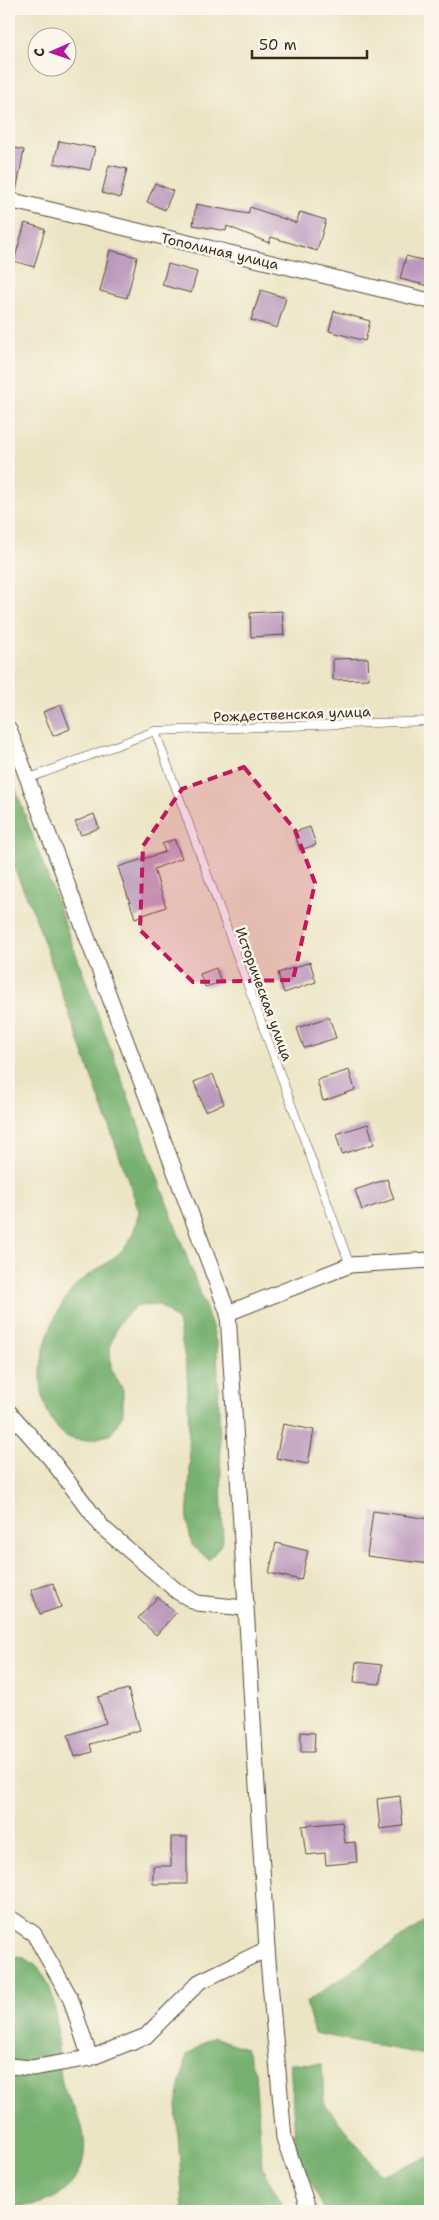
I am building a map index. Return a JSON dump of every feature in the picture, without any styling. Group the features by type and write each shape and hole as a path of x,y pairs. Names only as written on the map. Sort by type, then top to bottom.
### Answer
{"street":[{"name":"Тополиная улица","path":"9,200 430,301"},
{"path":"9,729 228,1314 244,1608 267,1949 284,2138 309,2211"},
{"path":"228,1314 350,1264 430,1260"},
{"path":"9,1412 50,1458 103,1528 178,1592 197,1603 244,1608"},
{"path":"9,1917 34,1934 70,1997 90,2058"},
{"path":"9,2066 32,2068 90,2058 146,2036 198,1982 267,1949"}],"lane":[{"name":"Рождественская улица","path":"27,779 155,731 430,721"},
{"name":"Историческая улица","path":"155,731 350,1264"}],"highlighted area":[{"path":"244,767 295,830 315,883 293,980 193,982 140,930 143,846 182,789"}],"green space":[{"path":"9,771 211,1323 217,1346 223,1542 209,1560 192,1545 187,1522 190,1474 187,1370 178,1321 159,1305 136,1306 119,1323 110,1345 111,1369 123,1390 123,1414 111,1434 90,1440 70,1438 59,1430 48,1413 43,1395 41,1375 43,1355 56,1315 66,1298 82,1279 121,1252 126,1246 133,1232 139,1211 33,911 9,857"},
{"path":"430,1918 430,2056 314,2033 306,2002"},
{"path":"19,1956 34,1964 45,1977 51,1993 55,2011 62,2082 80,2121 85,2145 83,2161 77,2175 68,2187 57,2196 42,2203 26,2206 9,2206 9,1958"},
{"path":"213,2037 245,2048 255,2072 262,2168 286,2211 183,2211 176,2105 187,2055"},
{"path":"290,2063 322,2064 324,2103 381,2175 430,2157 430,2211 325,2211 296,2152"}],"building":[{"path":"59,141 95,148 90,170 54,163"},
{"path":"9,147 24,150 16,192 9,191"},
{"path":"109,165 127,169 120,198 102,193"},
{"path":"155,183 173,191 165,210 147,202"},
{"path":"196,204 248,214 250,207 296,223 300,212 326,220 317,251 271,237 269,243 227,226 226,231 193,225"},
{"path":"25,223 45,229 34,267 14,261"},
{"path":"110,250 137,257 127,298 100,291"},
{"path":"406,256 430,262 429,286 400,279"},
{"path":"168,264 197,272 191,293 162,285"},
{"path":"261,290 286,298 277,328 251,320"},
{"path":"334,311 370,321 365,341 329,331"},
{"path":"282,611 284,635 251,637 250,613"},
{"path":"368,658 369,679 333,680 333,659"},
{"path":"61,705 70,729 53,736 43,712"},
{"path":"94,814 99,828 81,835 75,822"},
{"path":"310,827 316,845 300,850 294,832"},
{"path":"174,839 182,858 154,869 166,907 135,918 118,867 165,852 162,844"},
{"path":"310,962 316,982 284,993 278,973"},
{"path":"216,968 221,982 205,987 200,974"},
{"path":"329,1017 336,1038 304,1048 297,1028"},
{"path":"349,1070 355,1090 323,1101 317,1080"},
{"path":"213,1074 224,1104 205,1111 194,1082"},
{"path":"368,1124 374,1144 342,1154 336,1134"},
{"path":"387,1179 394,1199 362,1210 355,1190"},
{"path":"283,1424 314,1430 308,1464 276,1458"},
{"path":"373,1511 430,1519 430,1564 367,1556"},
{"path":"276,1543 308,1551 301,1580 269,1573"},
{"path":"53,1583 61,1607 40,1614 31,1590"},
{"path":"158,1597 176,1613 156,1635 138,1618"},
{"path":"356,1662 382,1665 380,1684 354,1682"},
{"path":"128,1689 140,1730 90,1744 92,1752 75,1757 68,1735 106,1723 98,1697"},
{"path":"301,1732 315,1733 314,1752 301,1752"},
{"path":"400,1796 403,1826 380,1829 377,1799"},
{"path":"342,1822 345,1843 355,1842 357,1862 326,1865 325,1853 306,1855 302,1826"},
{"path":"171,1837 187,1837 187,1884 153,1884 153,1866 171,1866"}]}
